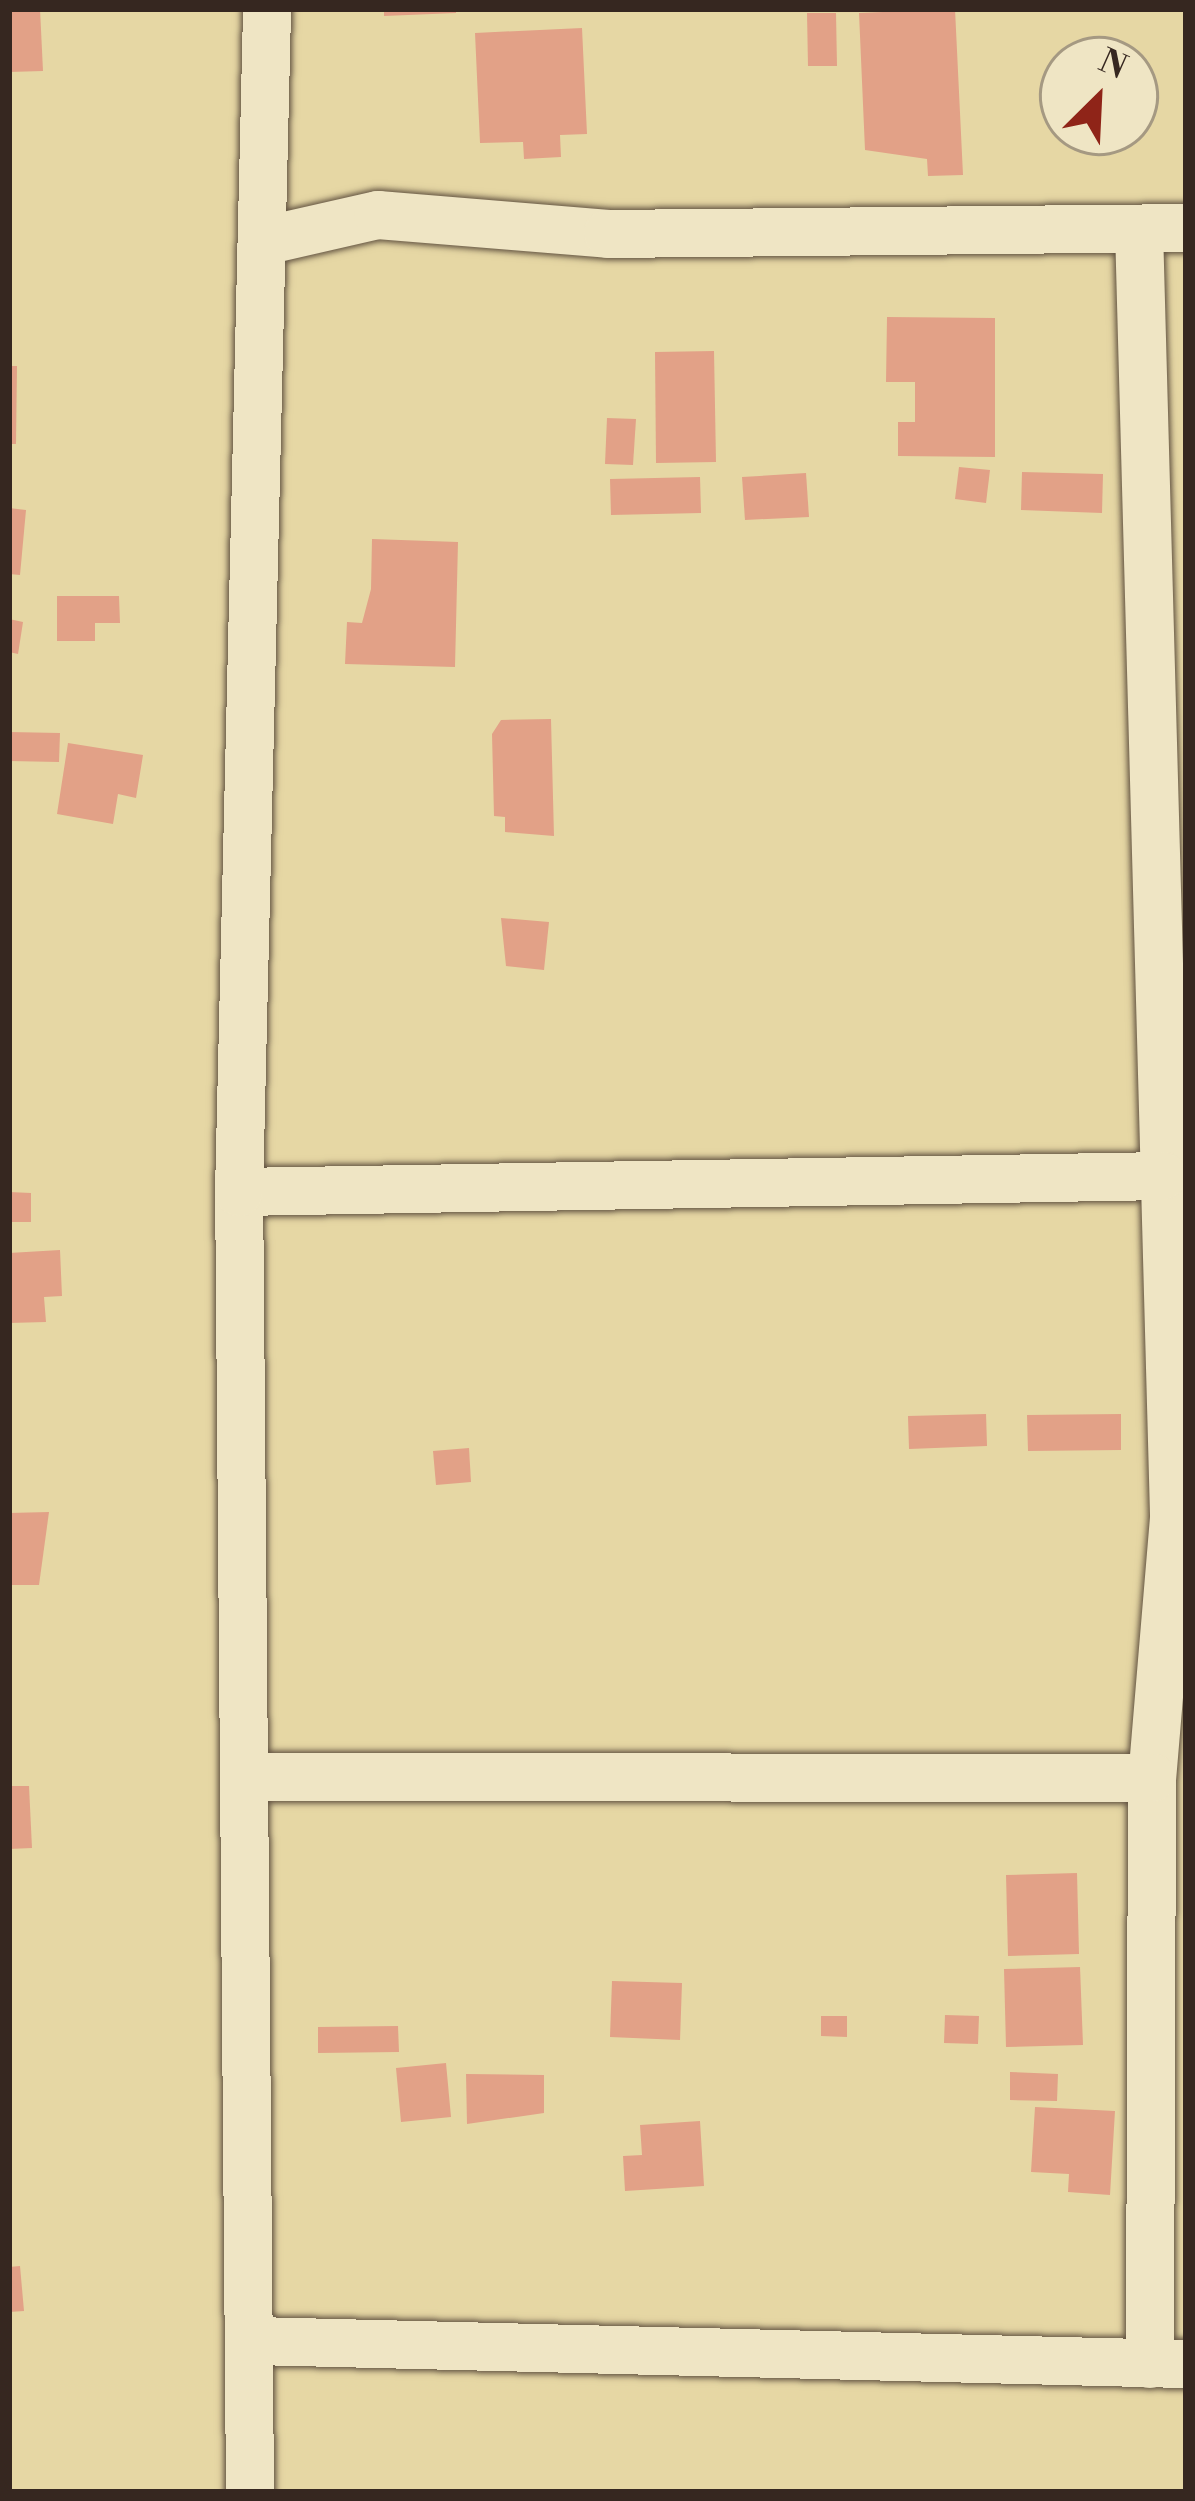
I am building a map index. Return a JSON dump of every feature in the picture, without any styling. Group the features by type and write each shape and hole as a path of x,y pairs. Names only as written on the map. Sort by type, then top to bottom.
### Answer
{"street":[{"path":"250,2492 255,2341 239,1192 268,240 267,9"},
{"path":"255,2341 1168,2364 1152,1778 1174,1519 1162,1176 1162,228 608,234 378,215 268,240"},
{"path":"239,1192 1162,1176"},
{"path":"244,1777 1152,1778"}],"building":[{"path":"9,9 40,9 43,71 9,72"},
{"path":"384,9 456,9 456,13 384,16"},
{"path":"955,9 963,175 928,176 927,159 865,150 859,13"},
{"path":"807,13 836,13 837,66 808,66"},
{"path":"582,28 587,134 560,135 561,157 524,159 523,142 480,143 475,33"},
{"path":"887,317 995,318 995,457 898,456 898,422 915,422 915,382 886,382"},
{"path":"714,351 716,462 656,463 655,352"},
{"path":"9,366 17,366 16,444 9,444"},
{"path":"607,418 636,419 633,465 605,464"},
{"path":"959,467 990,470 986,503 955,499"},
{"path":"1022,472 1103,474 1102,513 1021,510"},
{"path":"806,473 809,517 745,520 742,477"},
{"path":"700,477 701,513 611,515 610,479"},
{"path":"9,508 26,510 20,575 9,574"},
{"path":"372,539 458,542 455,667 345,664 347,622 362,623 371,589"},
{"path":"57,596 119,596 120,623 95,623 95,641 57,641"},
{"path":"9,619 23,622 18,654 9,652"},
{"path":"551,719 554,836 505,832 505,817 494,816 492,734 501,720"},
{"path":"9,732 60,733 59,762 9,761"},
{"path":"68,743 143,755 136,798 118,794 113,824 57,814"},
{"path":"501,918 549,922 544,970 506,966"},
{"path":"9,1192 31,1193 31,1222 9,1222"},
{"path":"60,1250 62,1296 44,1297 46,1322 9,1323 9,1253"},
{"path":"986,1414 987,1446 909,1449 908,1416"},
{"path":"1121,1414 1121,1450 1028,1451 1027,1415"},
{"path":"469,1448 471,1482 436,1485 433,1451"},
{"path":"49,1512 39,1585 9,1585 9,1513"},
{"path":"9,1786 29,1786 32,1848 9,1849"},
{"path":"1077,1873 1079,1954 1008,1956 1006,1875"},
{"path":"1080,1967 1083,2045 1006,2047 1004,1969"},
{"path":"612,1981 682,1983 680,2040 610,2037"},
{"path":"945,2015 979,2016 978,2044 944,2043"},
{"path":"821,2016 847,2016 847,2037 821,2036"},
{"path":"398,2026 399,2052 318,2053 318,2027"},
{"path":"446,2063 451,2117 401,2122 396,2068"},
{"path":"1010,2072 1058,2074 1057,2101 1010,2100"},
{"path":"466,2074 544,2075 544,2113 467,2124"},
{"path":"1035,2107 1115,2111 1110,2195 1068,2192 1069,2174 1031,2172"},
{"path":"700,2121 704,2186 625,2191 623,2156 642,2155 640,2125"},
{"path":"20,2266 24,2311 9,2312 9,2267"}]}
